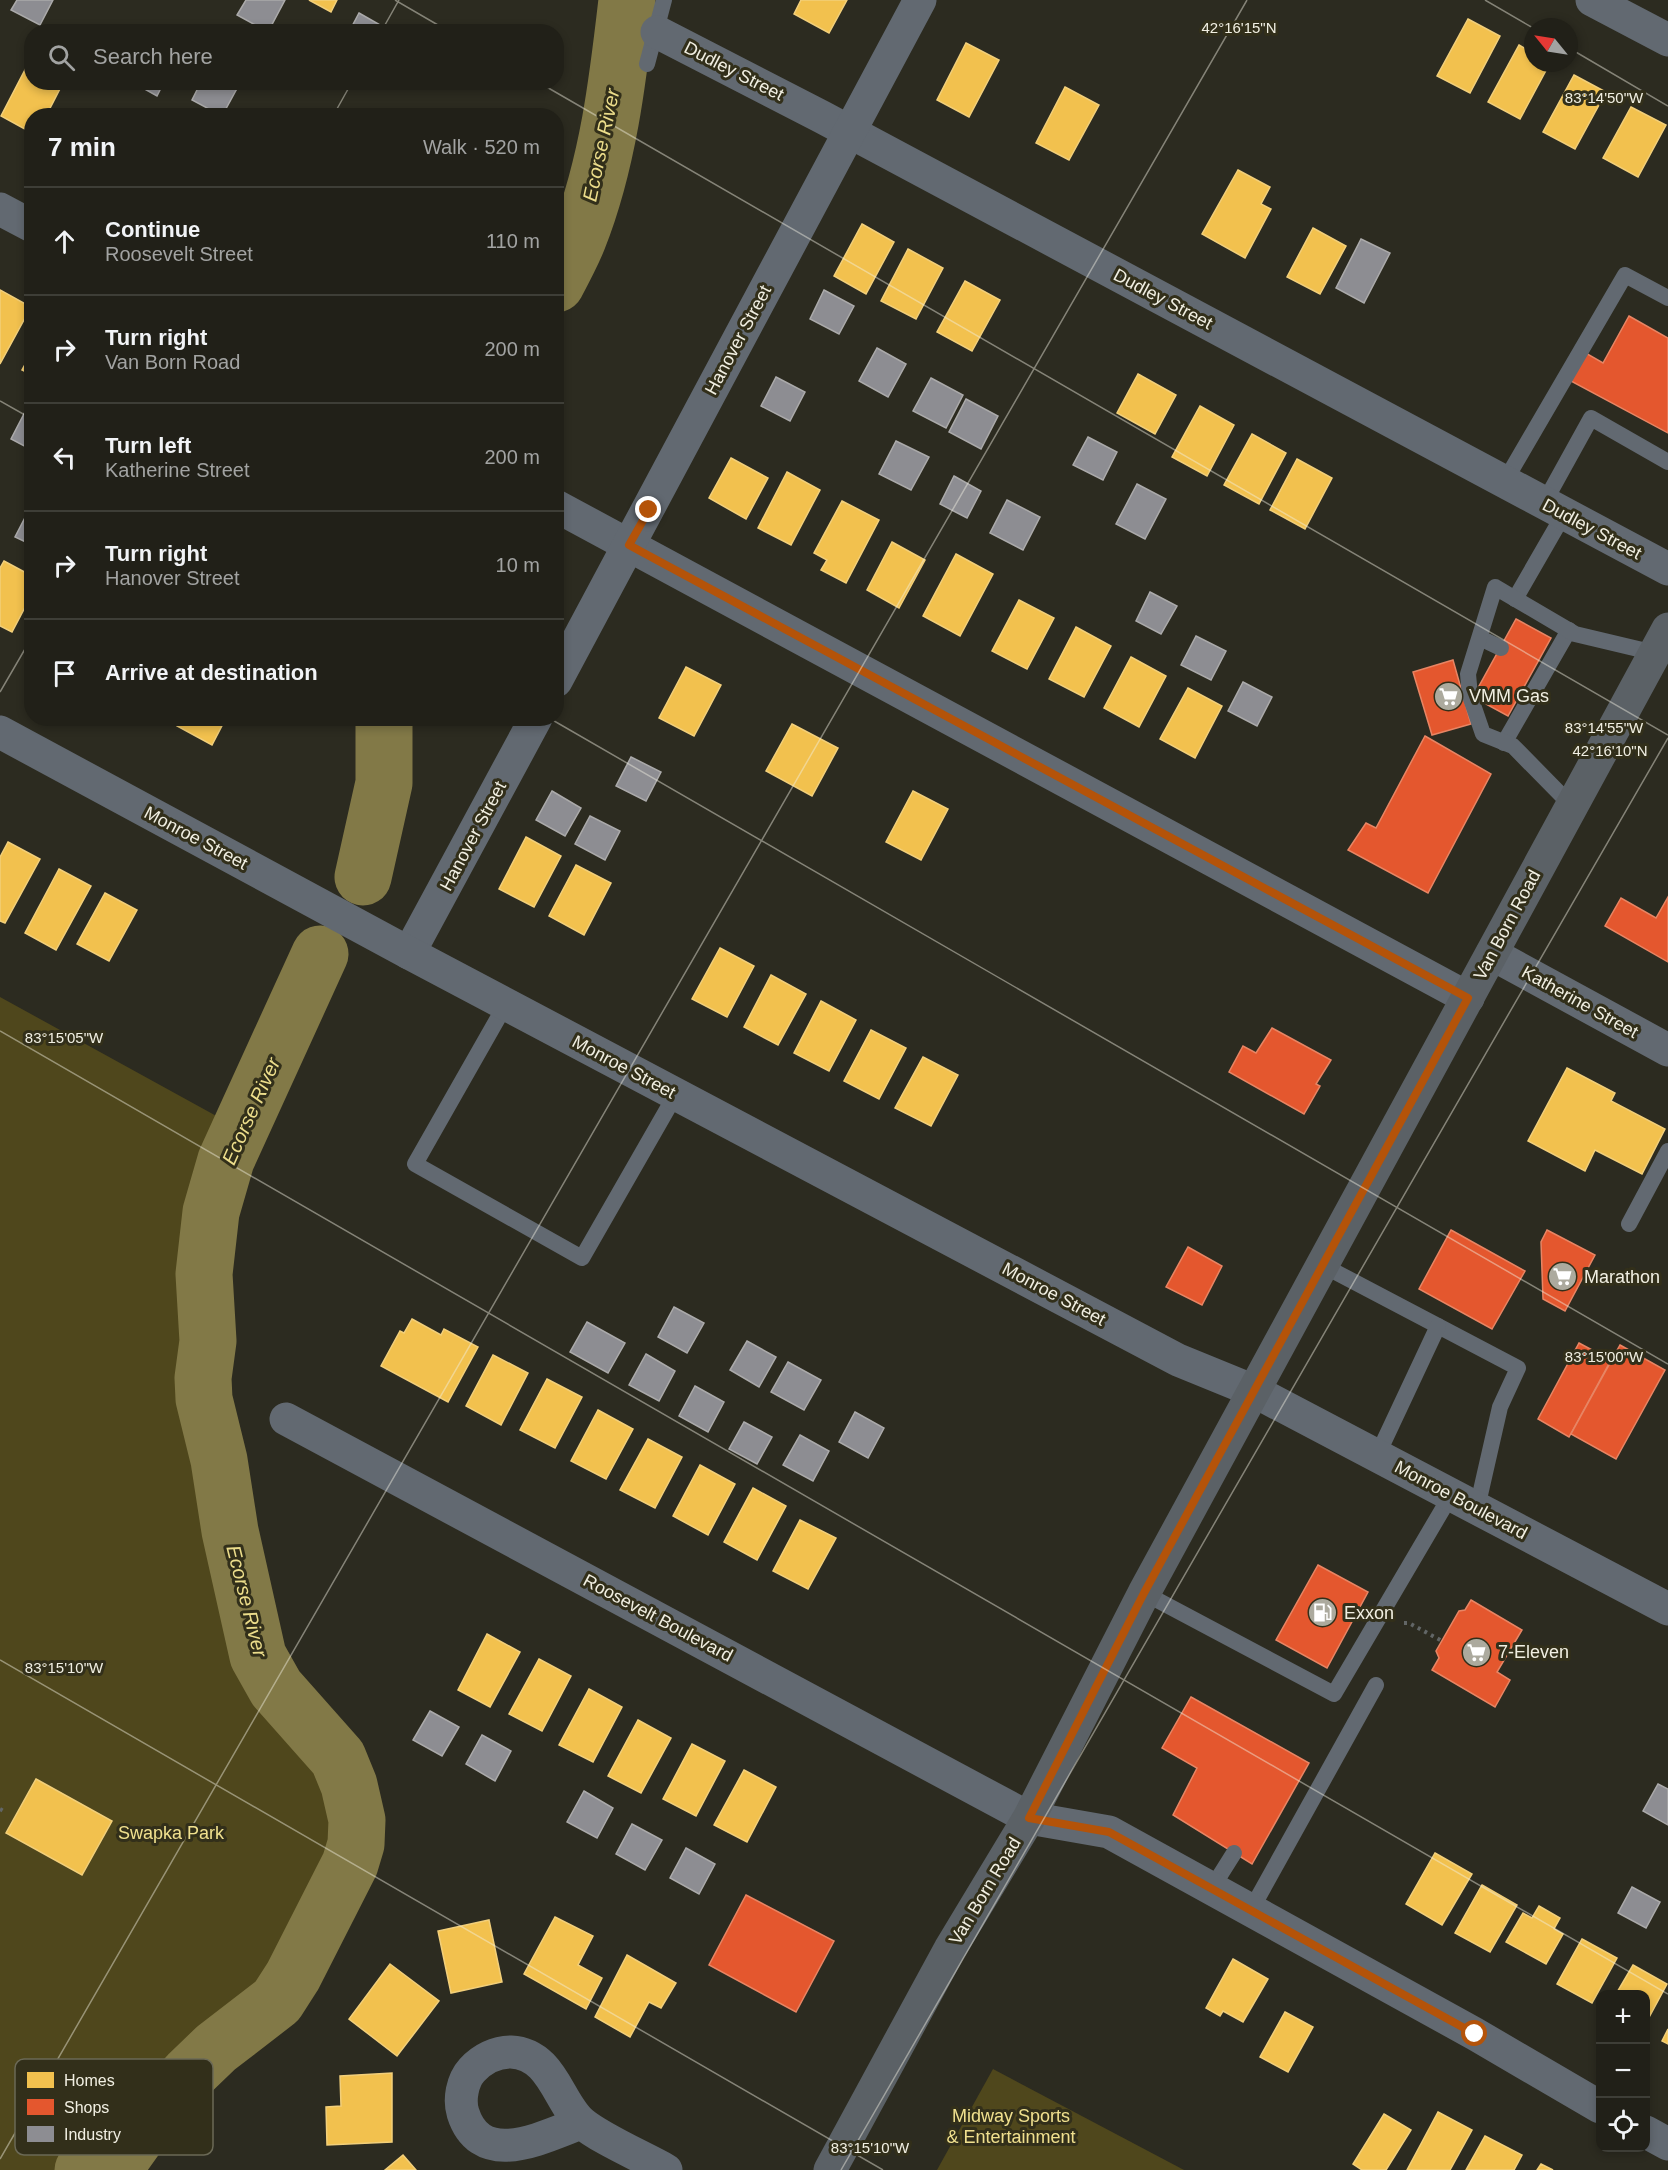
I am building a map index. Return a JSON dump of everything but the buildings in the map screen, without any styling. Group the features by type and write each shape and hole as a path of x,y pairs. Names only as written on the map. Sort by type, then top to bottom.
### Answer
{"main road":[{"name":"Van Born Road","path":"830,2170 950,1949 1029,1818 1144,1593 1662,641"}],"street":[{"name":"Hanover Street","path":"564,666 920,0"},
{"path":"1592,0 1668,40"},
{"name":"Dudley Street","path":"657,32 848,131 1668,569"},
{"path":"0,209 24,222"},
{"path":"564,510 1468,998"},
{"name":"Hanover Street","path":"409,953 532,726"},
{"name":"Monroe Street","path":"0,732 377,936 1178,1360 1254,1391"},
{"name":"Katherine Street","path":"1492,954 1668,1050"},
{"name":"Monroe Boulevard","path":"1254,1391 1668,1609"},
{"name":"Roosevelt Boulevard","path":"286,1419 1029,1818 1109,1832 1596,2105"},
{"path":"582,2123 666,2170"},
{"path":"1650,2134 1668,2144"}],"lane":[{"path":"646,64 657,32 664,0"},
{"path":"1505,481 1625,275 1668,298"},
{"path":"1515,599 1591,418 1668,462"},
{"path":"1572,806 1513,746 1483,734 1470,696 1476,675 1480,638 1495,587 1569,630 1662,641"},
{"path":"1504,743 1523,699 1540,669 1569,630"},
{"path":"1480,638 1501,648"},
{"path":"506,1004 415,1164 582,1258 676,1094"},
{"path":"1629,1224 1668,1151"},
{"path":"1144,1593 1334,1694 1464,1502 1500,1407 1518,1368 1322,1265"},
{"path":"1377,1456 1438,1326"},
{"path":"1251,1910 1376,1685"},
{"path":"1212,1888 1234,1853"}],"path":[{"path":"0,1809 5,1812"}],"green space":[{"name":"Swapka Park","path":"0,997 240,1129 226,1160 211,1212 204,1274 208,1341 203,1378 204,1399 219,1460 230,1531 258,1656 276,1688 338,1758 349,1785 357,1820 356,1844 350,1864 293,1976 277,2001 205,2059 15,2059 15,2155 120,2155 83,2170 0,2170"},
{"name":"Midway Sports & Entertainment","path":"993,2069 1184,2170 937,2170"}],"waterway":[{"name":"Ecorse River","path":"564,269 578,239 597,181 615,91 627,0"},
{"name":"Ecorse River","path":"363,877 384,783 384,726"},
{"name":"Ecorse River","path":"205,2059 277,2001 293,1976 350,1864 356,1844 357,1820 349,1785 338,1758 276,1688 258,1656 230,1531 219,1460 204,1399 203,1378 208,1341 204,1274 211,1212 226,1160 320,954"},
{"name":"Ecorse River","path":"83,2170 120,2155"}],"place":[{"name":"VMM Gas","path":"1448,696"},
{"name":"Marathon","path":"1563,1277"},
{"name":"Exxon","path":"1323,1613"},
{"name":"7-Eleven","path":"1477,1652"}],"route":[{"path":"649,510 629,545 1468,998 1144,1593 1029,1818 1109,1832 1475,2034"}]}
